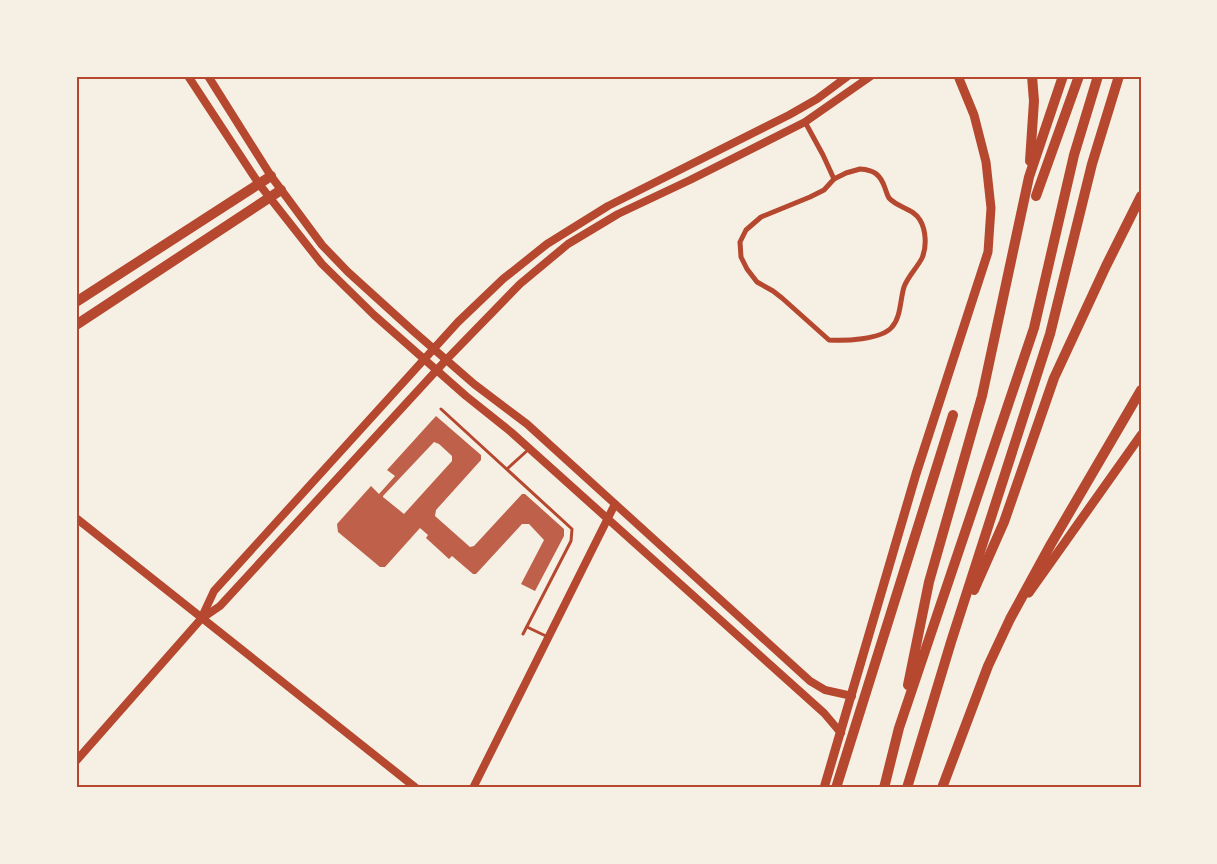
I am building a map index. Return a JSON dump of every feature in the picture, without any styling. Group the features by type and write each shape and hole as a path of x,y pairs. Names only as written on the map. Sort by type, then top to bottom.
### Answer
{"main road":[{"path":"824,788 916,474 988,252 991,208 986,162 974,115 958,76"},
{"path":"1029,177 1034,101 1032,76"},
{"path":"884,788 899,728 929,582 982,396 1029,177 1063,76"},
{"path":"1036,196 1079,76"},
{"path":"899,728 1034,328 1074,155 1098,76"},
{"path":"908,788 951,642 1050,334 1092,164 1119,76"},
{"path":"76,302 271,176"},
{"path":"76,325 281,190"},
{"path":"951,642 1004,522 1054,378 1141,196"},
{"path":"942,788 988,666 1010,620 1055,536 1141,390"},
{"path":"836,788 953,415"},
{"path":"1010,620 1141,435"}],"street":[{"path":"188,76 259,184 322,264 374,315 529,448 824,713 841,733"},
{"path":"208,76 271,176 322,246 348,272 474,384 527,424 810,681 825,690 852,696"},
{"path":"202,619 214,591 433,348 503,279 547,244 608,206 817,99 848,76"},
{"path":"76,761 202,619 220,606 436,370 520,284 568,244 618,214 805,122 871,76"},
{"path":"805,122 834,179"},
{"path":"860,169 873,170 879,175 888,197 913,212 920,220 924,232 925,245 922,257 904,287 897,317 892,328 884,333 856,340 829,340 782,298 757,282 747,270 741,257 740,242 746,230 762,217 824,190 834,179 860,169"},
{"path":"474,788 615,504"},
{"path":"76,518 416,788"}],"lane":[{"path":"441,409 570,525 573,532 571,541 523,634"},
{"path":"507,469 529,448"},
{"path":"527,627 548,637"}],"building":[{"path":"436,416 481,455 481,460 436,510 435,516 470,547 474,546 522,494 525,494 564,529 564,536 535,591 521,584 544,540 529,524 522,524 476,574 473,574 452,556 449,559 426,538 428,535 420,528 385,567 380,567 338,532 337,524 371,486 379,494 395,476 387,470","holes":["434,442 452,456 452,461 404,514 383,496"]}]}
